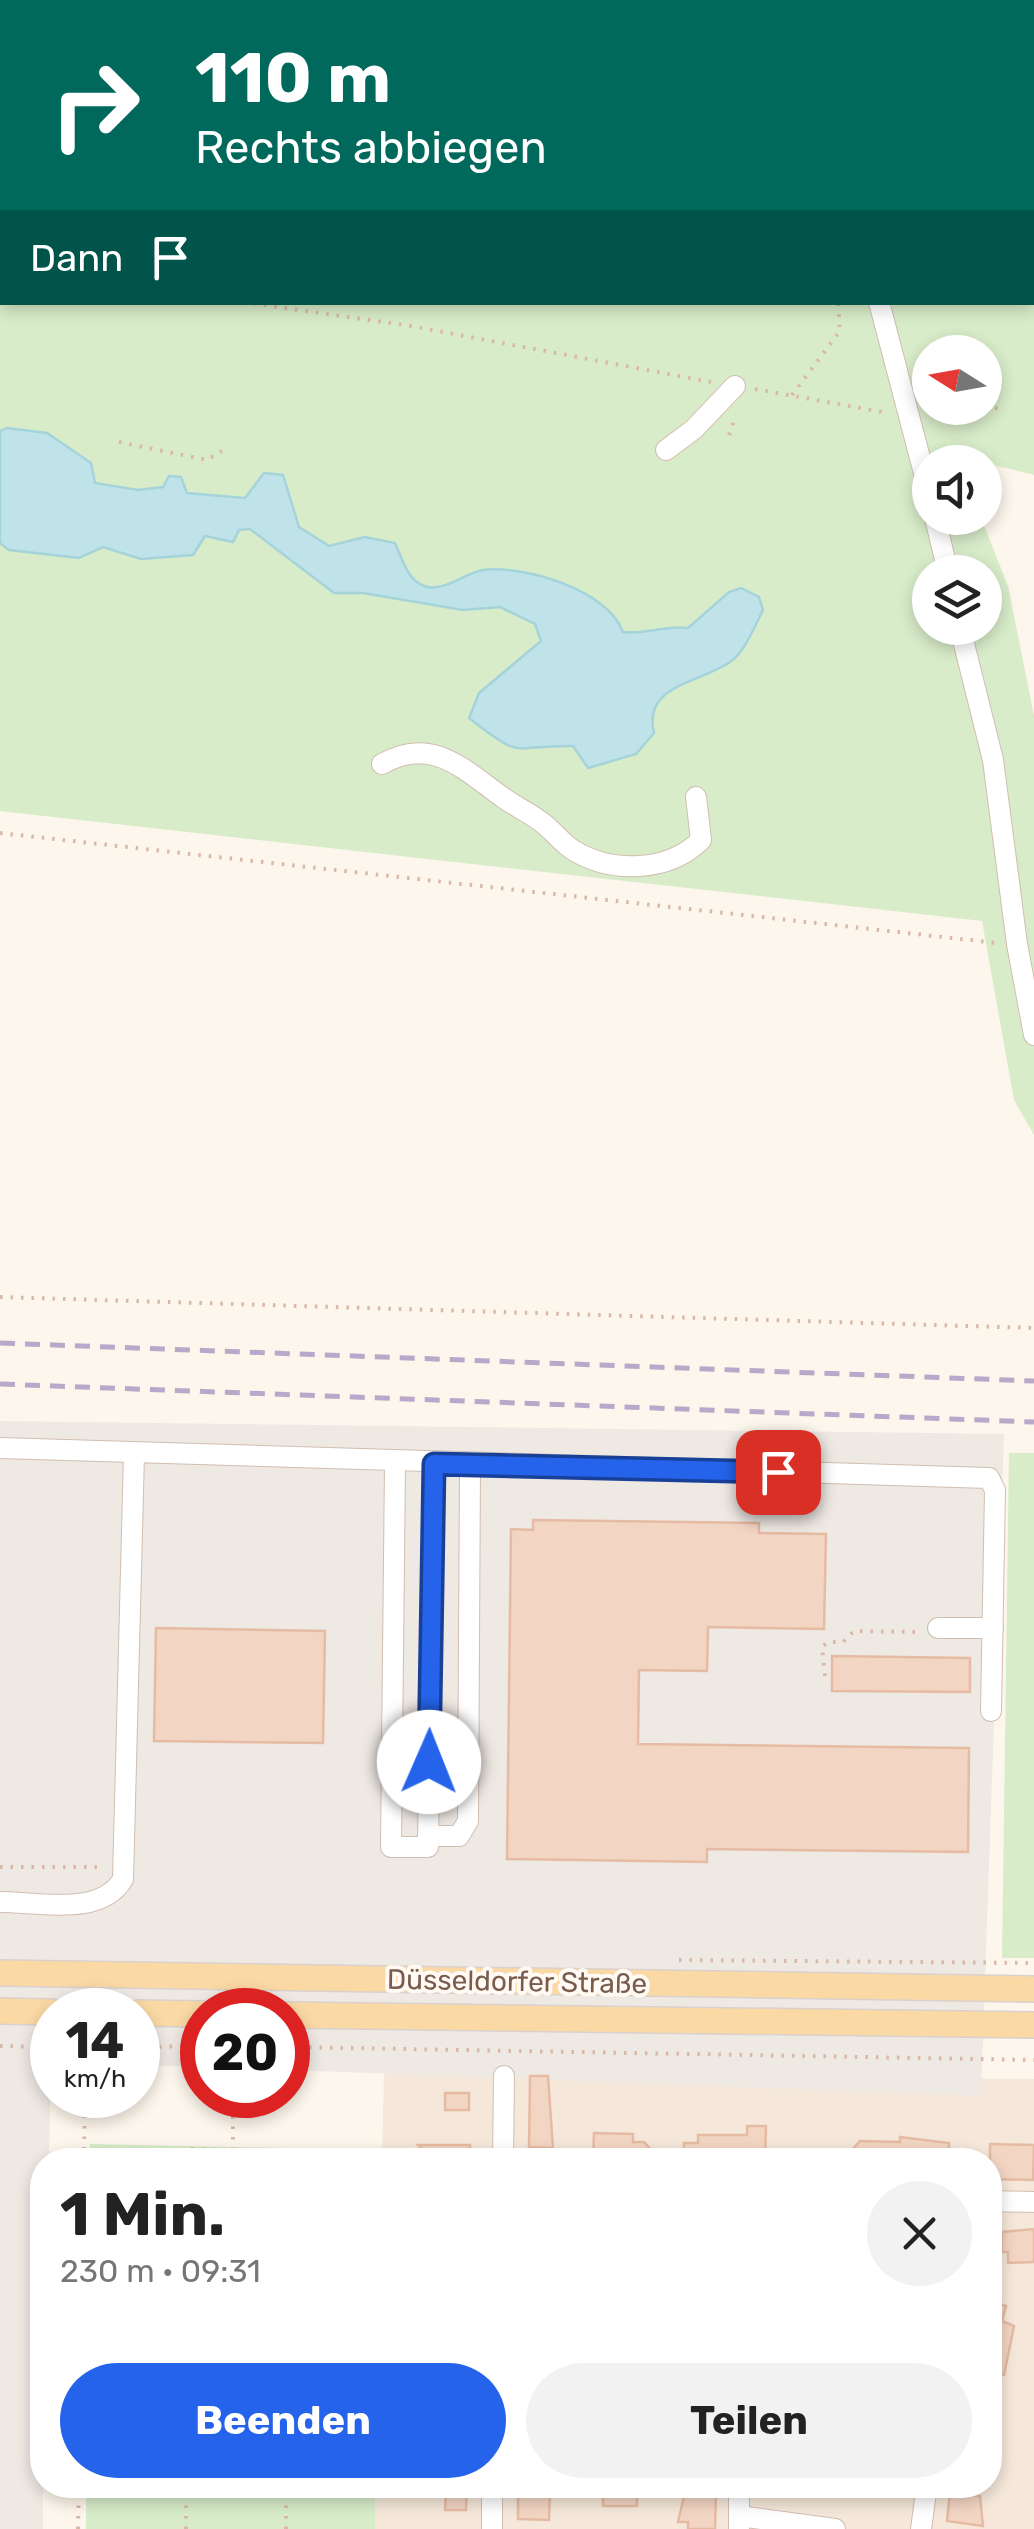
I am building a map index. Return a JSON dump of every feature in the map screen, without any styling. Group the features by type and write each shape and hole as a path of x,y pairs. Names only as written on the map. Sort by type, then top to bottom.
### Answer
{"main road":[{"name":"Düsseldorfer Straße","path":"0,1973 1034,1989"},
{"path":"0,2011 30,2012"},
{"name":"Düsseldorfer Straße","path":"310,2015 1034,2025"}],"street":[{"path":"880,305 917,445"},
{"path":"666,450 694,429 735,386"},
{"path":"964,645 993,760 1017,944 1034,1036"},
{"path":"382,764 406,752 444,758 467,769 540,820 582,855 626,866 660,866 684,856 701,840 696,796"},
{"path":"0,1448 394,1463 989,1478 995,1490 991,1711"},
{"path":"0,1902 99,1902 114,1894 123,1878 134,1454"},
{"path":"394,1463 392,1847 428,1847 434,1464"},
{"path":"428,1836 459,1836 468,1821 470,1464"},
{"path":"938,1628 993,1628"},
{"path":"503,2148 504,2076"},
{"path":"1002,2201 1034,2202"},
{"path":"492,2498 492,2529"},
{"path":"921,2529 926,2498"},
{"path":"739,2523 835,2529"}],"path":[{"path":"263,305 411,326 910,417"},
{"path":"792,395 840,331 838,305"},
{"path":"119,442 207,460 225,449"},
{"path":"0,833 1017,944"},
{"path":"0,1297 1034,1328"},
{"path":"825,1676 822,1647 842,1642 854,1631 932,1632 938,1628"},
{"path":"0,2046 30,2047"},
{"path":"310,2047 1034,2060"},
{"path":"84,2148 85,2118"},
{"path":"233,2118 233,2148"},
{"path":"78,2529 79,2498"},
{"path":"186,2498 186,2529"},
{"path":"286,2498 286,2529"}],"shaded area":[{"path":"0,1421 1004,1434 981,2096 310,2071 310,1988 180,1988 180,2066 160,2066 160,1988 30,1988 30,2118 50,2118 49,2148 30,2148 30,2498 43,2498 43,2529 0,2529"},
{"path":"384,2074 1034,2079 1034,2529 375,2529 375,2498 1002,2498 1002,2148 382,2148"}],"green space":[{"path":"0,305 1034,305 1034,475 1002,467 1002,445 912,445 912,535 988,535 996,555 912,555 912,645 1002,645 1002,571 1034,716 1034,1135 1014,1100 982,921 0,811"},
{"path":"1009,1453 1034,1453 1034,1958 1002,1958"},
{"path":"90,2144 285,2148 90,2148"},
{"path":"86,2498 375,2498 375,2529 86,2529"}],"water":[{"path":"7,428 47,433 91,463 95,483 138,490 163,487 169,476 181,477 187,493 245,498 264,473 283,475 299,527 329,546 365,537 395,543 409,574 424,586 439,587 483,570 542,576 601,604 623,632 688,628 729,592 741,588 759,597 763,610 735,658 665,695 653,717 654,733 636,754 588,768 573,746 510,746 469,718 479,693 541,641 535,624 500,607 463,610 363,593 334,593 250,529 239,530 233,542 205,536 193,555 141,559 103,547 79,558 9,550 0,543 0,431"}],"building":[{"path":"533,1520 759,1523 759,1533 826,1534 824,1629 708,1627 707,1671 639,1670 638,1744 969,1748 968,1852 707,1849 707,1862 507,1859 511,1529 533,1530"},
{"path":"156,1628 325,1631 323,1743 154,1741"},
{"path":"832,1656 970,1658 970,1692 832,1691"},
{"path":"530,2076 548,2076 553,2148 529,2147"},
{"path":"445,2093 469,2093 469,2110 445,2110"},
{"path":"747,2126 766,2126 765,2148 684,2148 684,2143 698,2143 698,2135 747,2135"},
{"path":"594,2133 633,2134 633,2142 644,2142 649,2148 593,2148"},
{"path":"900,2137 949,2143 949,2148 854,2148 860,2141 900,2142"},
{"path":"990,2144 1034,2145 1033,2180 1002,2179 1002,2148 990,2148"},
{"path":"418,2145 470,2145 470,2148"},
{"path":"1034,2229 1034,2262 1008,2263 1008,2252 1002,2252 1002,2232"},
{"path":"1002,2321 1014,2326 1002,2375"},
{"path":"445,2498 466,2498 466,2510 445,2510"},
{"path":"518,2498 550,2498 549,2520 518,2519"},
{"path":"603,2498 637,2498 637,2506 603,2506"},
{"path":"684,2498 716,2498 715,2529 688,2529 688,2522 678,2522"},
{"path":"949,2498 980,2498 983,2526 947,2521"}],"railway":[{"path":"0,1343 1034,1381"},
{"path":"0,1384 1034,1422"}],"route":[{"path":"429,1762 434,1464 778,1472"}]}
